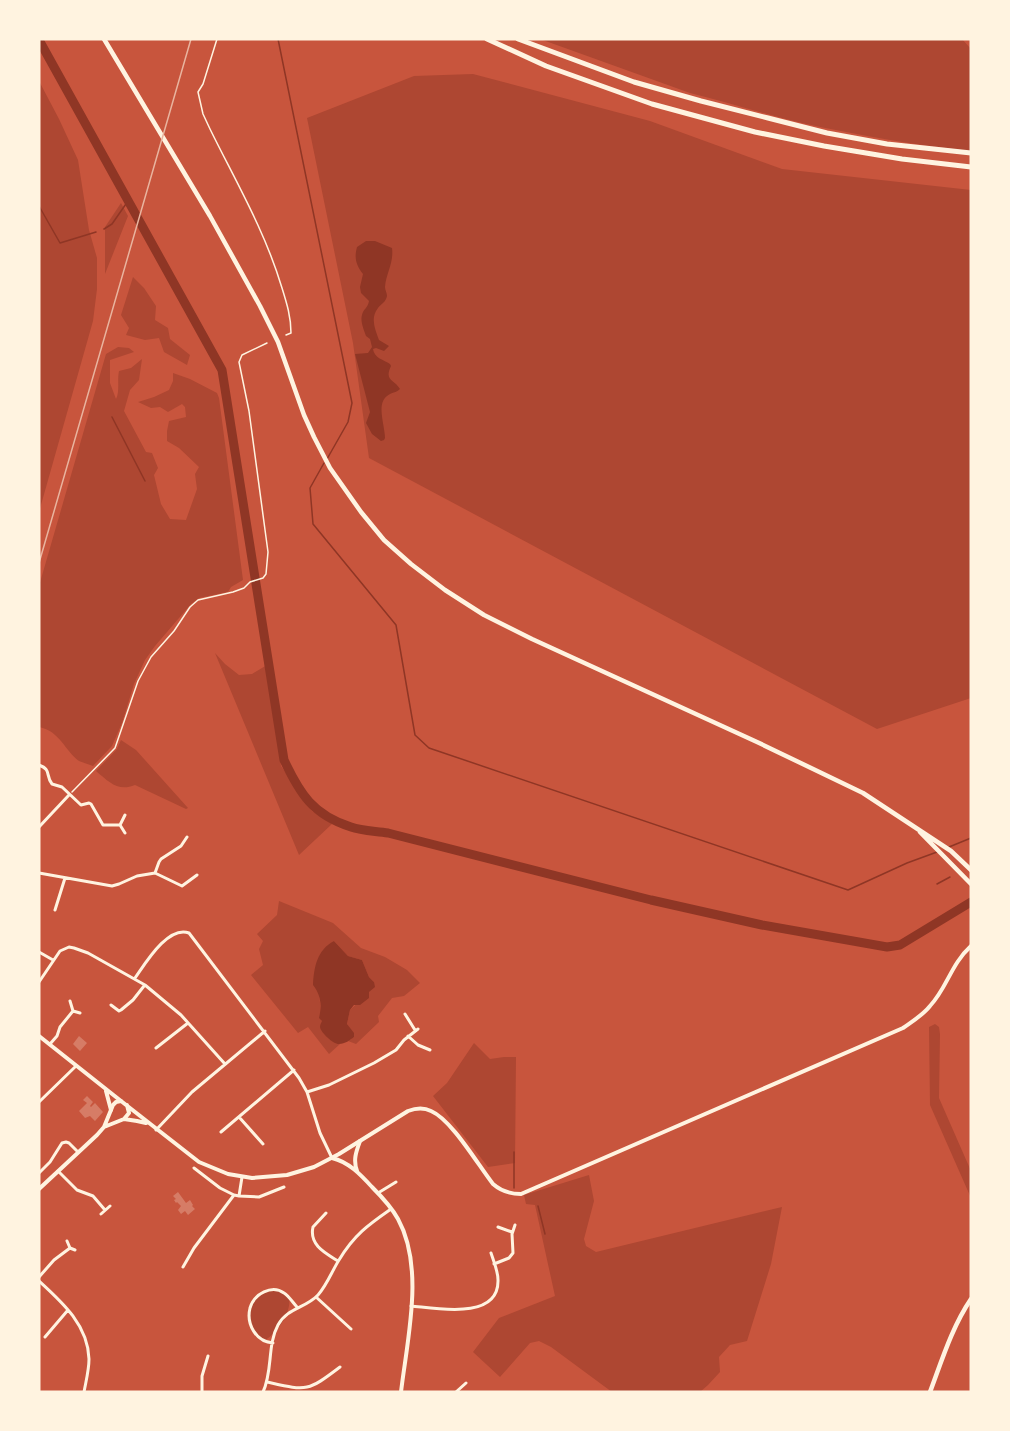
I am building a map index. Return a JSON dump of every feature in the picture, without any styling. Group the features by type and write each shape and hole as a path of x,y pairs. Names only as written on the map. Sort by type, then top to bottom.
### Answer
{"highway":[{"path":"104,39 226,244 260,306 278,342 304,415 330,468 384,540 445,590 484,615 863,793 940,843 971,870"},
{"path":"487,39 546,66 652,104 755,132 902,159 971,167"},
{"path":"518,39 634,82 827,133 887,144 971,153"},
{"path":"912,824 971,884"},
{"path":"930,1392 942,1358 961,1315 971,1299"}],"main road":[{"path":"39,1036 199,1162 228,1174 265,1178 287,1175 314,1167 415,1108 429,1109 450,1125 499,1189 521,1194 903,1028 930,1007 954,966 971,946"},
{"path":"105,1090 115,1118 137,1120 150,1125"},
{"path":"39,1189 104,1127 114,1103 121,1101"},
{"path":"104,1127 122,1120 129,1113 126,1104"},
{"path":"358,1173 355,1156 361,1140"},
{"path":"332,1158 358,1173 392,1209 401,1225 409,1251 412,1280 411,1306 401,1392"}],"street":[{"path":"39,765 47,769 52,784 62,787 81,805 91,804 103,825 120,825"},
{"path":"39,827 69,795"},
{"path":"120,825 125,815"},
{"path":"120,825 125,833"},
{"path":"155,873 161,859 184,842 187,837"},
{"path":"184,842 190,847"},
{"path":"39,873 112,886 137,876 155,873 182,886 197,875"},
{"path":"55,910 65,878"},
{"path":"51,901 58,903"},
{"path":"135,978 165,941 178,932 186,931 192,936 294,1070 306,1092 320,1133 332,1158"},
{"path":"39,982 60,951 69,947 83,951 145,985 188,1022 225,1064"},
{"path":"39,952 53,961"},
{"path":"111,1005 120,1011 145,985"},
{"path":"70,1001 73,1011"},
{"path":"73,1011 80,1013"},
{"path":"50,1044 73,1011"},
{"path":"306,1092 329,1086 396,1050 408,1036 417,1030 405,1014"},
{"path":"156,1048 188,1022"},
{"path":"156,1130 192,1092 265,1031"},
{"path":"408,1036 418,1045 430,1050"},
{"path":"39,1101 76,1066"},
{"path":"221,1132 294,1070"},
{"path":"239,1117 263,1144"},
{"path":"39,1173 50,1162 62,1143 69,1143 78,1152"},
{"path":"194,1168 234,1196 259,1197 284,1187"},
{"path":"58,1171 77,1190 93,1197 105,1210"},
{"path":"239,1196 242,1177"},
{"path":"378,1193 396,1182"},
{"path":"183,1267 202,1237 234,1196"},
{"path":"101,1214 110,1206"},
{"path":"263,1392 267,1382 275,1331 282,1319 287,1313 316,1297 354,1238 370,1223 392,1209"},
{"path":"326,1213 313,1227 312,1238 320,1249 338,1261"},
{"path":"322,1217 327,1221"},
{"path":"494,1264 509,1258 513,1253 515,1225"},
{"path":"498,1227 513,1232"},
{"path":"67,1241 70,1248 75,1250"},
{"path":"70,1248 54,1260 39,1279 79,1324 88,1347 84,1392"},
{"path":"411,1306 461,1310 484,1304 495,1294 498,1286 491,1253"},
{"path":"273,1343 259,1338 252,1329 249,1316 253,1302 265,1291 272,1289 284,1293 297,1308"},
{"path":"316,1297 351,1329"},
{"path":"45,1337 68,1310"},
{"path":"202,1392 202,1376 208,1356"},
{"path":"206,1363 212,1366"},
{"path":"267,1382 305,1388 318,1384 339,1367"},
{"path":"456,1392 466,1383"}],"path":[{"path":"217,39 203,84 198,92 203,114 262,232 275,265 291,318 291,333 286,335"},
{"path":"69,795 115,748 138,681 151,657 174,631 190,607 198,600 244,588 260,580 266,574 268,552 249,411 239,362 242,355 267,343"}],"shaded area":[{"path":"540,39 962,39 971,49 971,151 886,139 788,119 690,93"},
{"path":"473,74 650,121 782,169 971,190 971,698 877,729 369,458 353,343 307,118 414,76"},
{"path":"39,81 78,160 89,230 97,258 97,289 93,321 39,512"},
{"path":"121,203 128,216 105,274 105,227"},
{"path":"366,241 375,241 392,248 385,287 387,296 376,312 374,320 379,340 389,346 384,351 373,349 377,357 390,364 389,377 400,389 387,396 382,404 385,438 381,441 372,434 366,423 370,412 355,354 368,353 372,347 362,323 363,313 369,301 361,293 363,274 356,258 357,247"},
{"path":"133,277 156,306 155,320 168,328 170,339 190,355 187,365 164,352 159,338 145,340 126,335 129,328 121,315"},
{"path":"118,347 129,348 134,352 110,360 110,383 116,399 119,371 131,368 142,359 139,380 130,390 124,411 146,452 152,453 158,468 154,475 161,504 170,519 186,520 197,489 195,474 199,467 179,448 167,441 169,421 186,417 185,407 182,404 168,412 160,407 151,408 138,402 169,390 173,381 173,373 217,393 243,580 231,587 228,592 199,598 191,604 155,646 145,660 134,684 112,746 93,766 79,761 57,737 39,727 39,586 106,354"},
{"path":"215,653 239,675 252,674 267,665 281,766 312,811 332,824 299,855"},
{"path":"121,740 136,750 188,808 135,785 119,787 114,785 96,771 117,749"},
{"path":"279,901 333,923 361,948 385,957 407,970 420,983 404,996 392,998 378,1016 379,1022 356,1044 348,1041 354,1037 347,1024 350,1010 369,992 374,982 369,977 362,960 348,956 334,941 319,993 323,1033 332,1041 340,1044 329,1054 308,1027 298,1033 251,975 263,965 259,949 263,941 257,934 277,915"},
{"path":"334,941 348,956 362,960 375,987 369,992 369,998 360,1005 354,1005 350,1010 347,1024 354,1033 354,1037 339,1044 325,1035 321,1029 320,1001 313,985 314,972 320,954"},
{"path":"935,1024 939,1027 940,1034 939,1098 971,1171 971,1198 930,1105 929,1027"},
{"path":"474,1043 490,1059 516,1057 515,1163 488,1167 433,1096 447,1083"},
{"path":"589,1175 594,1201 584,1239 586,1246 596,1252 782,1207 771,1264 747,1341 730,1345 719,1357 720,1372 700,1392 612,1392 551,1347 539,1341 530,1343 500,1377 473,1352 499,1318 555,1296 535,1205 526,1204 524,1195"},
{"path":"279,1290 289,1298 288,1310 278,1328 263,1341 255,1333 249,1316 253,1302 265,1291"}],"building":[{"path":"79,1036 87,1043 80,1051 73,1044"},
{"path":"87,1096 93,1102 91,1107 95,1103 103,1112 95,1121 90,1116 85,1118 79,1111 87,1103 83,1100"},
{"path":"178,1192 186,1203 190,1200 195,1209 188,1215 185,1211 181,1214 178,1210 181,1206 176,1203 173,1196"}],"waterway":[{"path":"278,39 352,403 348,422 327,459"},
{"path":"39,40 222,370 284,760 309,802 327,816 355,828 388,833 651,900 762,925 887,947 900,945 971,902"},
{"path":"104,229 112,224 128,201"},
{"path":"39,206 60,243 96,232"},
{"path":"112,417 145,481"},
{"path":"324,463 310,488 313,524 396,625 415,735 429,748 848,890 937,852"},
{"path":"949,847 971,838"},
{"path":"937,884 950,877"},
{"path":"514,1152 514,1188"},
{"path":"538,1206 545,1234"}],"railway":[{"path":"39,563 191,39"}]}
